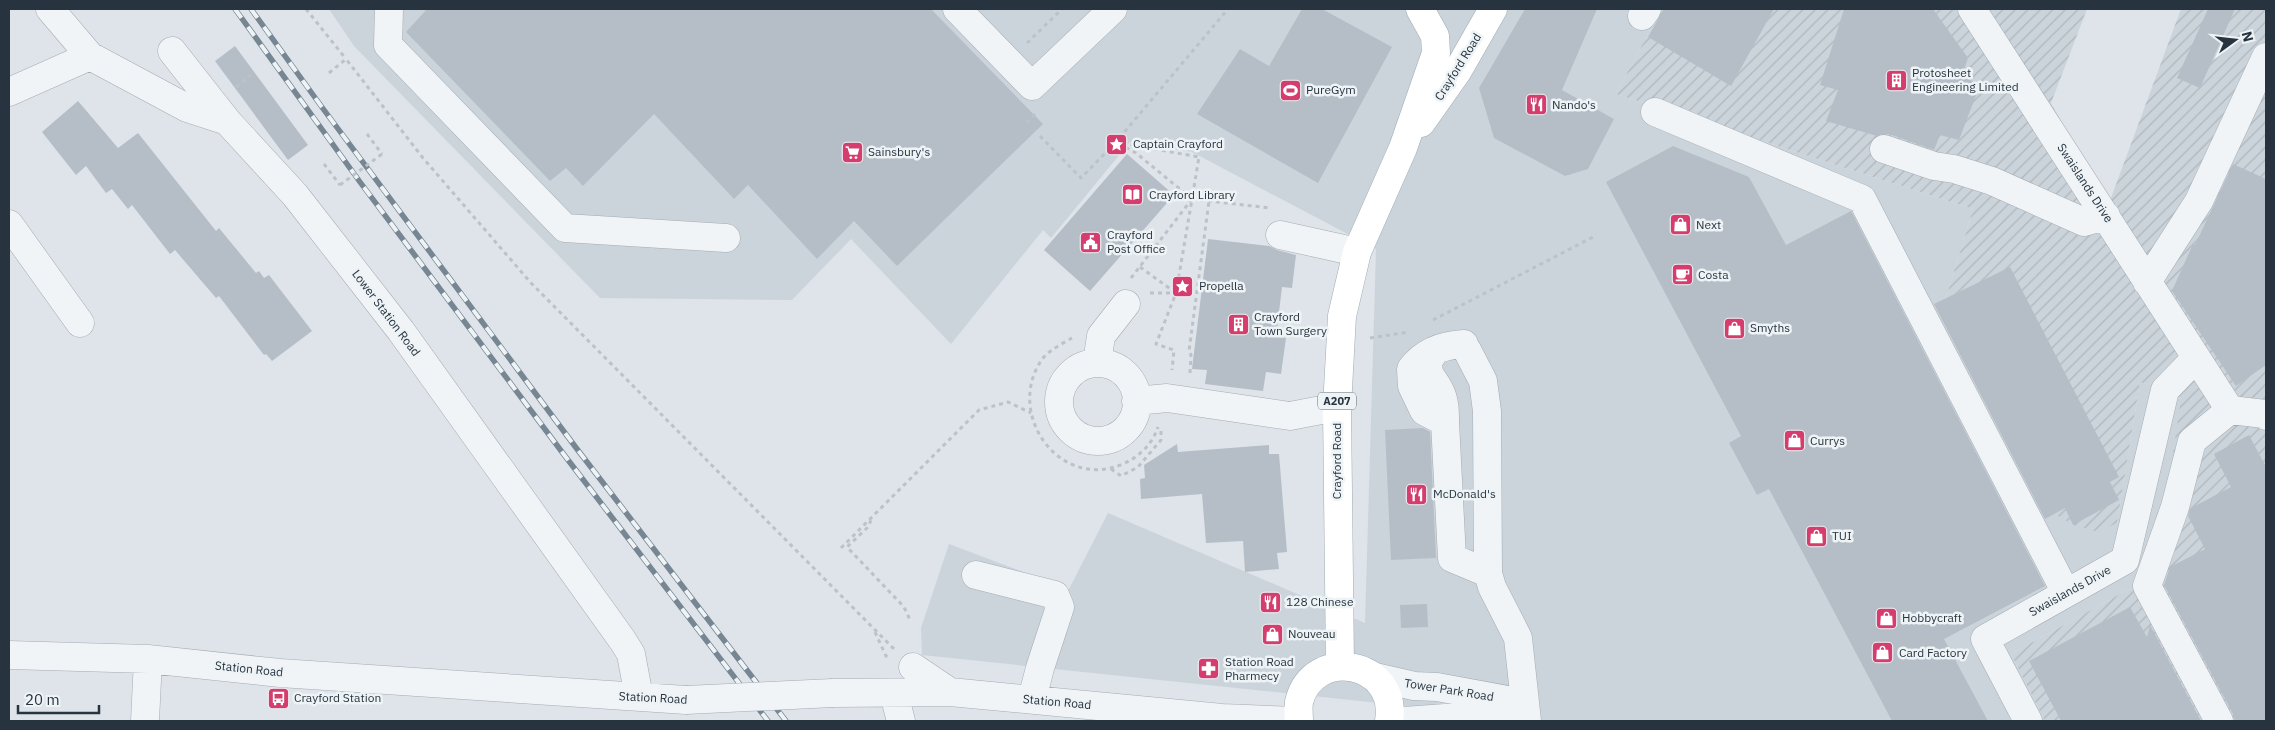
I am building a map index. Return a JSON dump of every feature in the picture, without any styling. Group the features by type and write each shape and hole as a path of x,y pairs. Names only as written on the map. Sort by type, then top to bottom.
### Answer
{"main road":[{"name":"Crayford Road","path":"1340,666 1336,407 1342,316 1357,252 1403,148 1436,53 1435,36 1420,9"},
{"name":"Crayford Road","path":"1403,148 1458,72 1493,9"},
{"path":"1298,721 1299,702 1307,684 1322,672 1340,666 1359,667 1375,677 1386,692 1391,710 1389,721"}],"street":[{"name":"Lower Station Road","path":"50,9 90,56 187,108 227,121 295,195 401,331 595,601 631,654 639,697"},
{"path":"389,9 388,45 565,228 726,238"},
{"path":"957,9 1032,86 1113,9"},
{"name":"Swaislands Drive","path":"1972,9 2230,410"},
{"path":"172,51 227,121"},
{"path":"9,92 90,56"},
{"path":"2147,282 2199,201 2266,57"},
{"path":"1655,112 1862,199 2066,593"},
{"path":"1884,149 1934,166 1954,169 1992,181 2084,222 2106,216"},
{"path":"9,224 80,324"},
{"path":"1280,235 1357,252"},
{"path":"1097,363 1101,336 1134,292"},
{"path":"1489,564 1452,558 1445,422 1446,406 1440,390 1428,375 1427,363 1434,351 1445,345 1465,347 1483,381 1487,411 1489,564 1492,587 1518,638 1525,712"},
{"name":"Swaislands Drive","path":"2028,721 1985,639 2125,560 2165,390 2196,358"},
{"path":"1097,363 1109,365 1124,374 1134,389 1136,401 1135,413 1130,424 1111,439 1099,441 1086,439 1076,434 1067,426 1061,415 1059,403 1061,391 1066,380 1074,371 1097,363"},
{"path":"1136,401 1167,398 1290,416 1336,407"},
{"path":"2219,721 2146,586 2175,507 2192,441 2230,410 2264,414 2266,416"},
{"path":"976,574 1055,595 1060,607 1032,699"},
{"name":"Station Road","path":"9,655 148,659 280,673 686,700 833,693 894,694 950,692 1222,718 1298,721"},
{"path":"145,721 148,659"},
{"path":"913,667 950,692"},
{"name":"Tower Park Road","path":"1375,677 1414,686 1438,687 1525,712"},
{"path":"894,694 901,721"},
{"name":"Tower Park Road","path":"1404,721 1525,712"}],"path":[{"path":"306,9 423,158 531,283 913,667"},
{"path":"1008,62 1062,9"},
{"path":"1040,136 1081,178 1116,142 1228,9"},
{"path":"329,73 346,59"},
{"path":"324,164 340,185 382,154 367,134"},
{"path":"1116,142 1144,159 1192,198"},
{"path":"1116,142 1199,157 1176,293 1156,344 1174,350 1167,398"},
{"path":"1176,293 1134,292 1140,266 1192,198"},
{"path":"1189,378 1192,355 1189,351 1209,201"},
{"path":"1425,324 1595,236"},
{"path":"1140,266 1176,293"},
{"path":"1370,338 1410,331"},
{"path":"1065,342 1041,360 1031,385 1031,414 1042,439 1054,454 1072,464 1091,470 1111,469 1139,455 1148,446 1156,433 1161,418 1161,440 1138,467 1121,476 1111,469"},
{"path":"841,548 980,410 1008,402 1031,414"},
{"path":"871,518 868,527 847,548 904,607 910,620"}],"shaded area":[{"path":"329,9 1661,9 1616,94 1973,209 1946,298 2117,523 2140,382 2165,390 2182,400 2166,501 2138,584 2011,654 2045,721 1404,721 1407,706 922,655 921,628 949,544 1069,589 1108,513 1365,623 1376,249 1192,152 1130,142 1051,238 1043,230 951,344 851,239 792,300 600,298 354,46"},
{"path":"1661,9 2087,9 2051,103 2108,206 2181,9 2266,9 2266,721 2045,721 2011,654 2138,584 2166,501 2181,399 2165,390 2140,382 2117,523 2098,532 2073,525 2055,514 1946,298 1973,209 1616,94"}],"building":[{"name":"Sainsbury's","path":"427,9 931,9 1043,124 897,266 854,221 817,259 748,185 734,199 654,114 583,186 566,168 550,181 406,32"},
{"name":"PureGym","path":"1302,9 1322,9 1392,47 1318,183 1197,114 1240,49 1269,66"},
{"name":"Nando's","path":"1525,9 1597,9 1562,90 1614,119 1588,169 1565,176 1494,138 1479,88"},
{"path":"1664,9 1774,9 1731,86 1648,37"},
{"name":"Protosheet Engineering Limited","path":"1844,9 1933,9 1968,58 1962,76 1980,85 1959,140 1940,135 1934,150 1889,134 1877,136 1826,121 1838,90 1820,85"},
{"path":"2208,9 2235,9 2200,88 2177,78"},
{"path":"235,46 308,145 288,160 215,61"},
{"path":"78,101 118,148 138,133 216,231 219,228 256,273 259,271 264,278 269,275 312,331 272,361 266,354 264,355 219,296 216,298 175,250 170,254 132,205 128,209 112,189 106,193 86,166 76,175 42,132"},
{"path":"1673,146 1749,177 1786,245 1851,211 2045,586 1944,639 1988,721 1892,721 1769,489 1757,495 1729,443 1741,436 1606,182"},
{"path":"1127,154 1174,195 1090,291 1044,250"},
{"path":"2233,164 2266,179 2266,365 2236,386 2172,291"},
{"name":"Crayford Town Surgery","path":"1208,239 1269,246 1296,255 1292,288 1282,287 1276,337 1286,338 1281,374 1266,372 1263,391 1205,384 1207,370 1192,369"},
{"path":"2010,267 2119,477 2110,482 2119,500 2073,525 2065,508 2045,519 1934,304"},
{"name":"McDonald's","path":"1423,428 1430,432 1436,558 1391,560 1385,430"},
{"path":"2249,435 2266,467 2266,721 2235,721 2164,585 2170,567 2205,549 2188,516 2191,508 2231,487 2214,454"},
{"path":"1177,444 1178,452 1269,445 1269,454 1279,454 1287,552 1277,553 1279,569 1245,572 1243,541 1206,543 1202,494 1141,499 1140,479 1145,478 1144,465"},
{"path":"1427,604 1428,627 1401,628 1400,605"},
{"path":"2130,607 2147,637 2150,625 2201,721 2061,721 2029,661"}],"railway":[{"path":"235,9 360,182 565,456 768,721"},
{"path":"251,9 577,449 786,721"}],"place":[{"name":"Protosheet Engineering Limited","path":"1896,80"},
{"name":"PureGym","path":"1290,90"},
{"name":"Nando's","path":"1536,105"},
{"name":"Captain Crayford","path":"1117,144"},
{"name":"Sainsbury's","path":"852,152"},
{"name":"Crayford Library","path":"1133,195"},
{"name":"Next","path":"1680,225"},
{"name":"Crayford Post Office","path":"1091,242"},
{"name":"Costa","path":"1682,275"},
{"name":"Propella","path":"1183,286"},
{"name":"Crayford Town Surgery","path":"1238,324"},
{"name":"Smyths","path":"1734,328"},
{"name":"Currys","path":"1794,441"},
{"name":"McDonald's","path":"1417,494"},
{"name":"TUI","path":"1816,536"},
{"name":"128 Chinese","path":"1270,602"},
{"name":"Hobbycraft","path":"1886,618"},
{"name":"Nouveau","path":"1272,634"},
{"name":"Card Factory","path":"1883,653"},
{"name":"Station Road Pharmecy","path":"1209,669"},
{"name":"Crayford Station","path":"278,698"}]}
